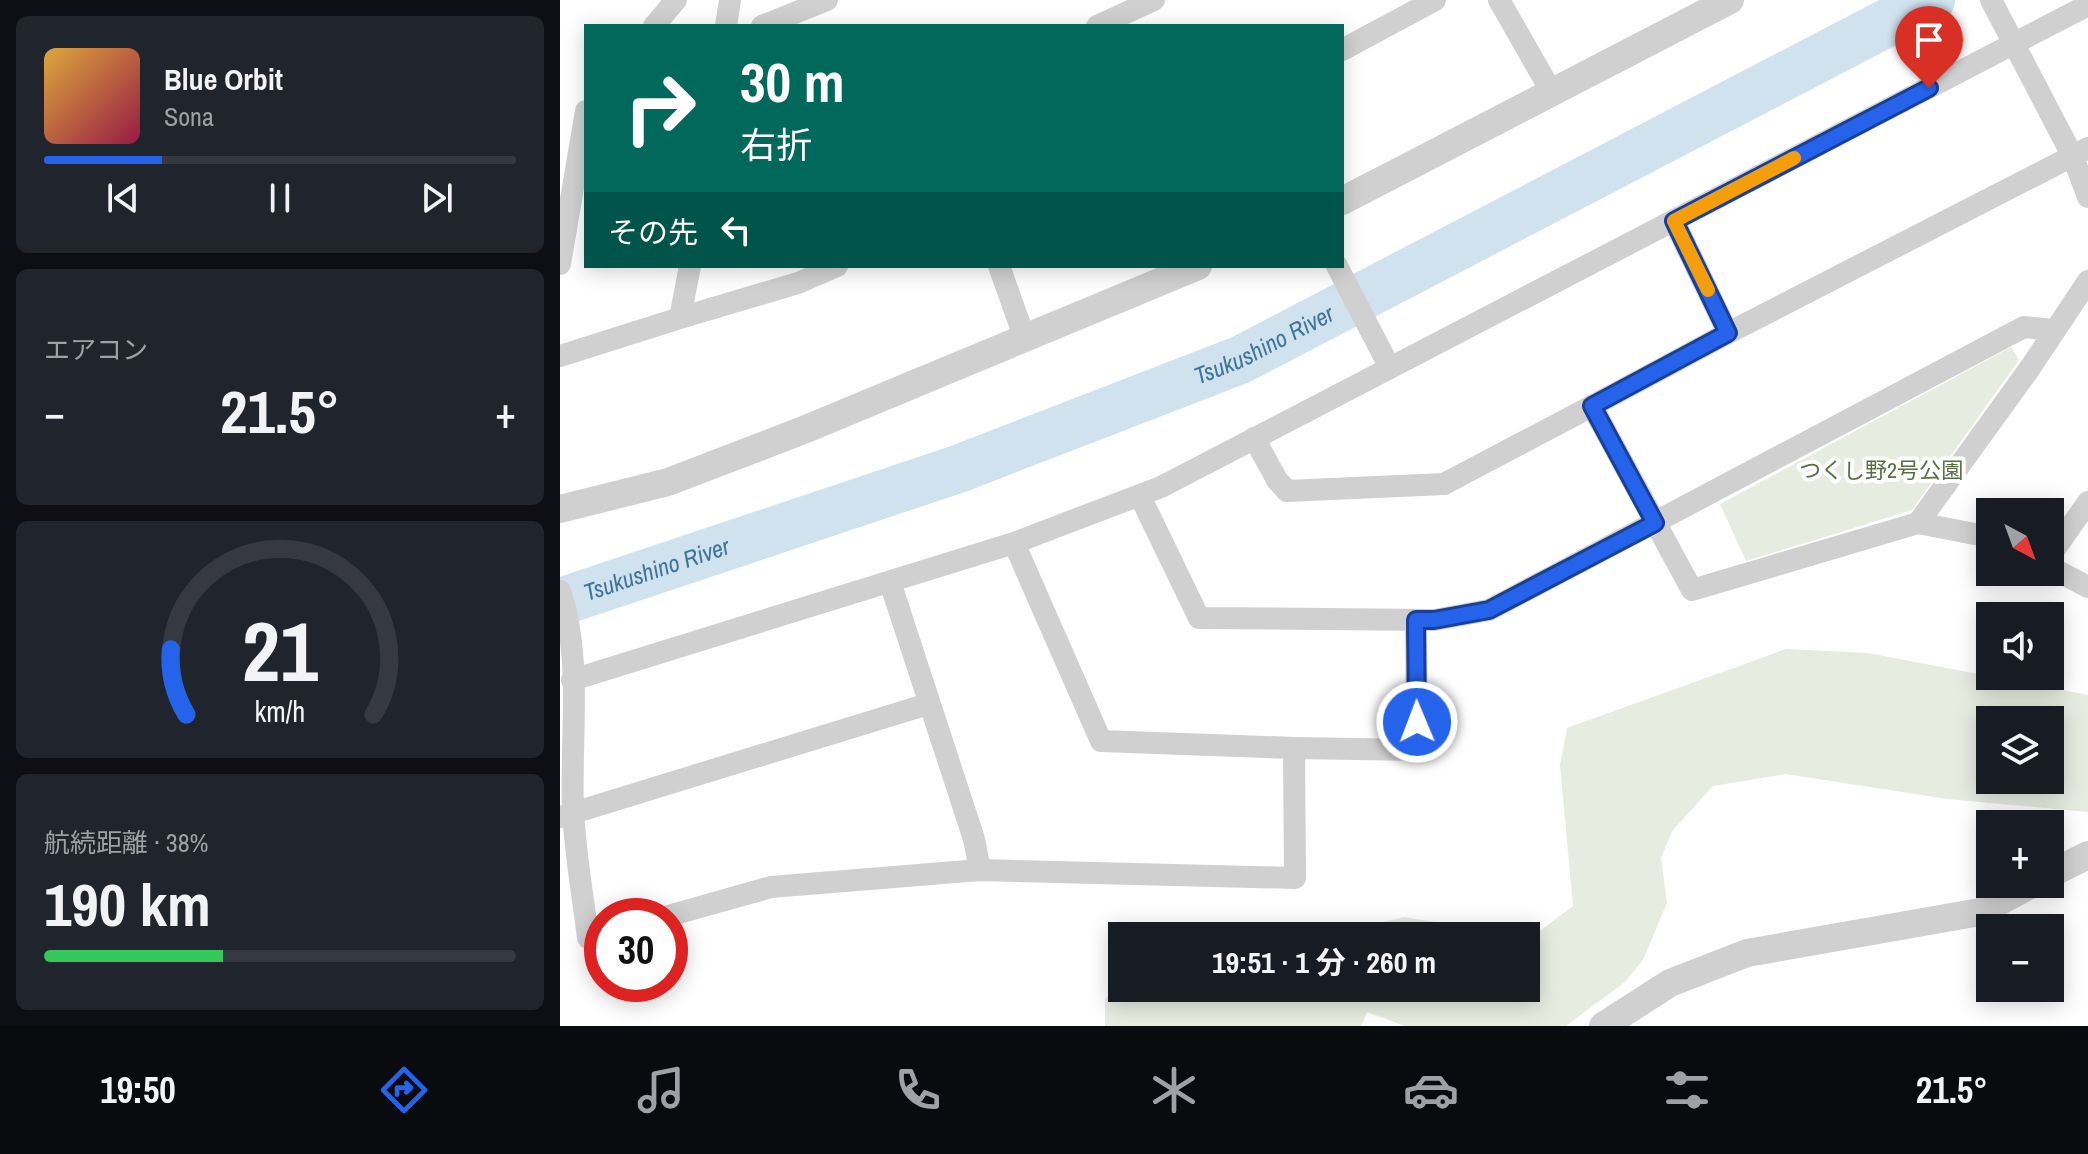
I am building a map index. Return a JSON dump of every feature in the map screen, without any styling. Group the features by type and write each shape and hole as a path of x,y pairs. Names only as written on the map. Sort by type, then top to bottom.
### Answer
{"street":[{"path":"656,24 676,0"},
{"path":"726,24 730,0"},
{"path":"767,24 827,0"},
{"path":"1102,24 1154,0"},
{"path":"1344,49 1435,0"},
{"path":"1499,0 1551,91"},
{"path":"1344,200 1730,0"},
{"path":"1991,0 2080,152 2088,197"},
{"path":"572,680 1014,543 1140,496 2088,5"},
{"path":"560,264 584,123"},
{"path":"1254,438 1277,480 1287,491 1444,484 1728,333 2080,152"},
{"path":"1674,221 1728,333"},
{"path":"680,318 690,268"},
{"path":"560,356 798,283 832,268"},
{"path":"1000,268 1025,339"},
{"path":"560,509 668,482 806,429 1193,268"},
{"path":"1338,268 1390,368"},
{"path":"1918,523 2030,368 2088,281"},
{"path":"1140,496 1199,618 1434,620 1489,610 2024,327 2053,330"},
{"path":"1592,406 1692,590 1918,523 1976,534"},
{"path":"2064,536 2088,502"},
{"path":"1014,543 1101,741 1417,750 1416,620"},
{"path":"2064,574 2088,587"},
{"path":"890,582 974,839 980,870"},
{"path":"560,591 568,615 572,680 567,815 584,915"},
{"path":"567,815 928,704"},
{"path":"688,910 771,887 980,870 1295,878 1294,748"},
{"path":"2064,867 2088,855"},
{"path":"1603,1026 1670,983 1747,953 1980,912 2006,898"}],"green space":[{"name":"つくし野2号公園","path":"2011,347 2019,360 1912,510 1746,561 1720,504"},
{"path":"1786,649 1868,653 1976,674 1976,690 2062,690 2088,695 2088,812 1947,799 1786,774 1713,786 1672,831 1661,858 1667,903 1643,960 1625,982 1566,1026 1405,1026 1367,1012 1361,1026 1105,1026 1105,999 1108,996 1108,1002 1540,1002 1540,931 1573,906 1560,765 1567,728"},
{"path":"1404,917 1435,922 1384,922"}],"waterway":[{"name":"Tsukushino River","path":"560,602 958,469 1240,360 1931,0"}],"slow traffic":[{"path":"1708,290 1674,221 1794,158"}],"route":[{"path":"1417,722 1416,620 1434,620 1489,610 1655,523 1592,406 1728,333 1674,221 1929,88"}]}
